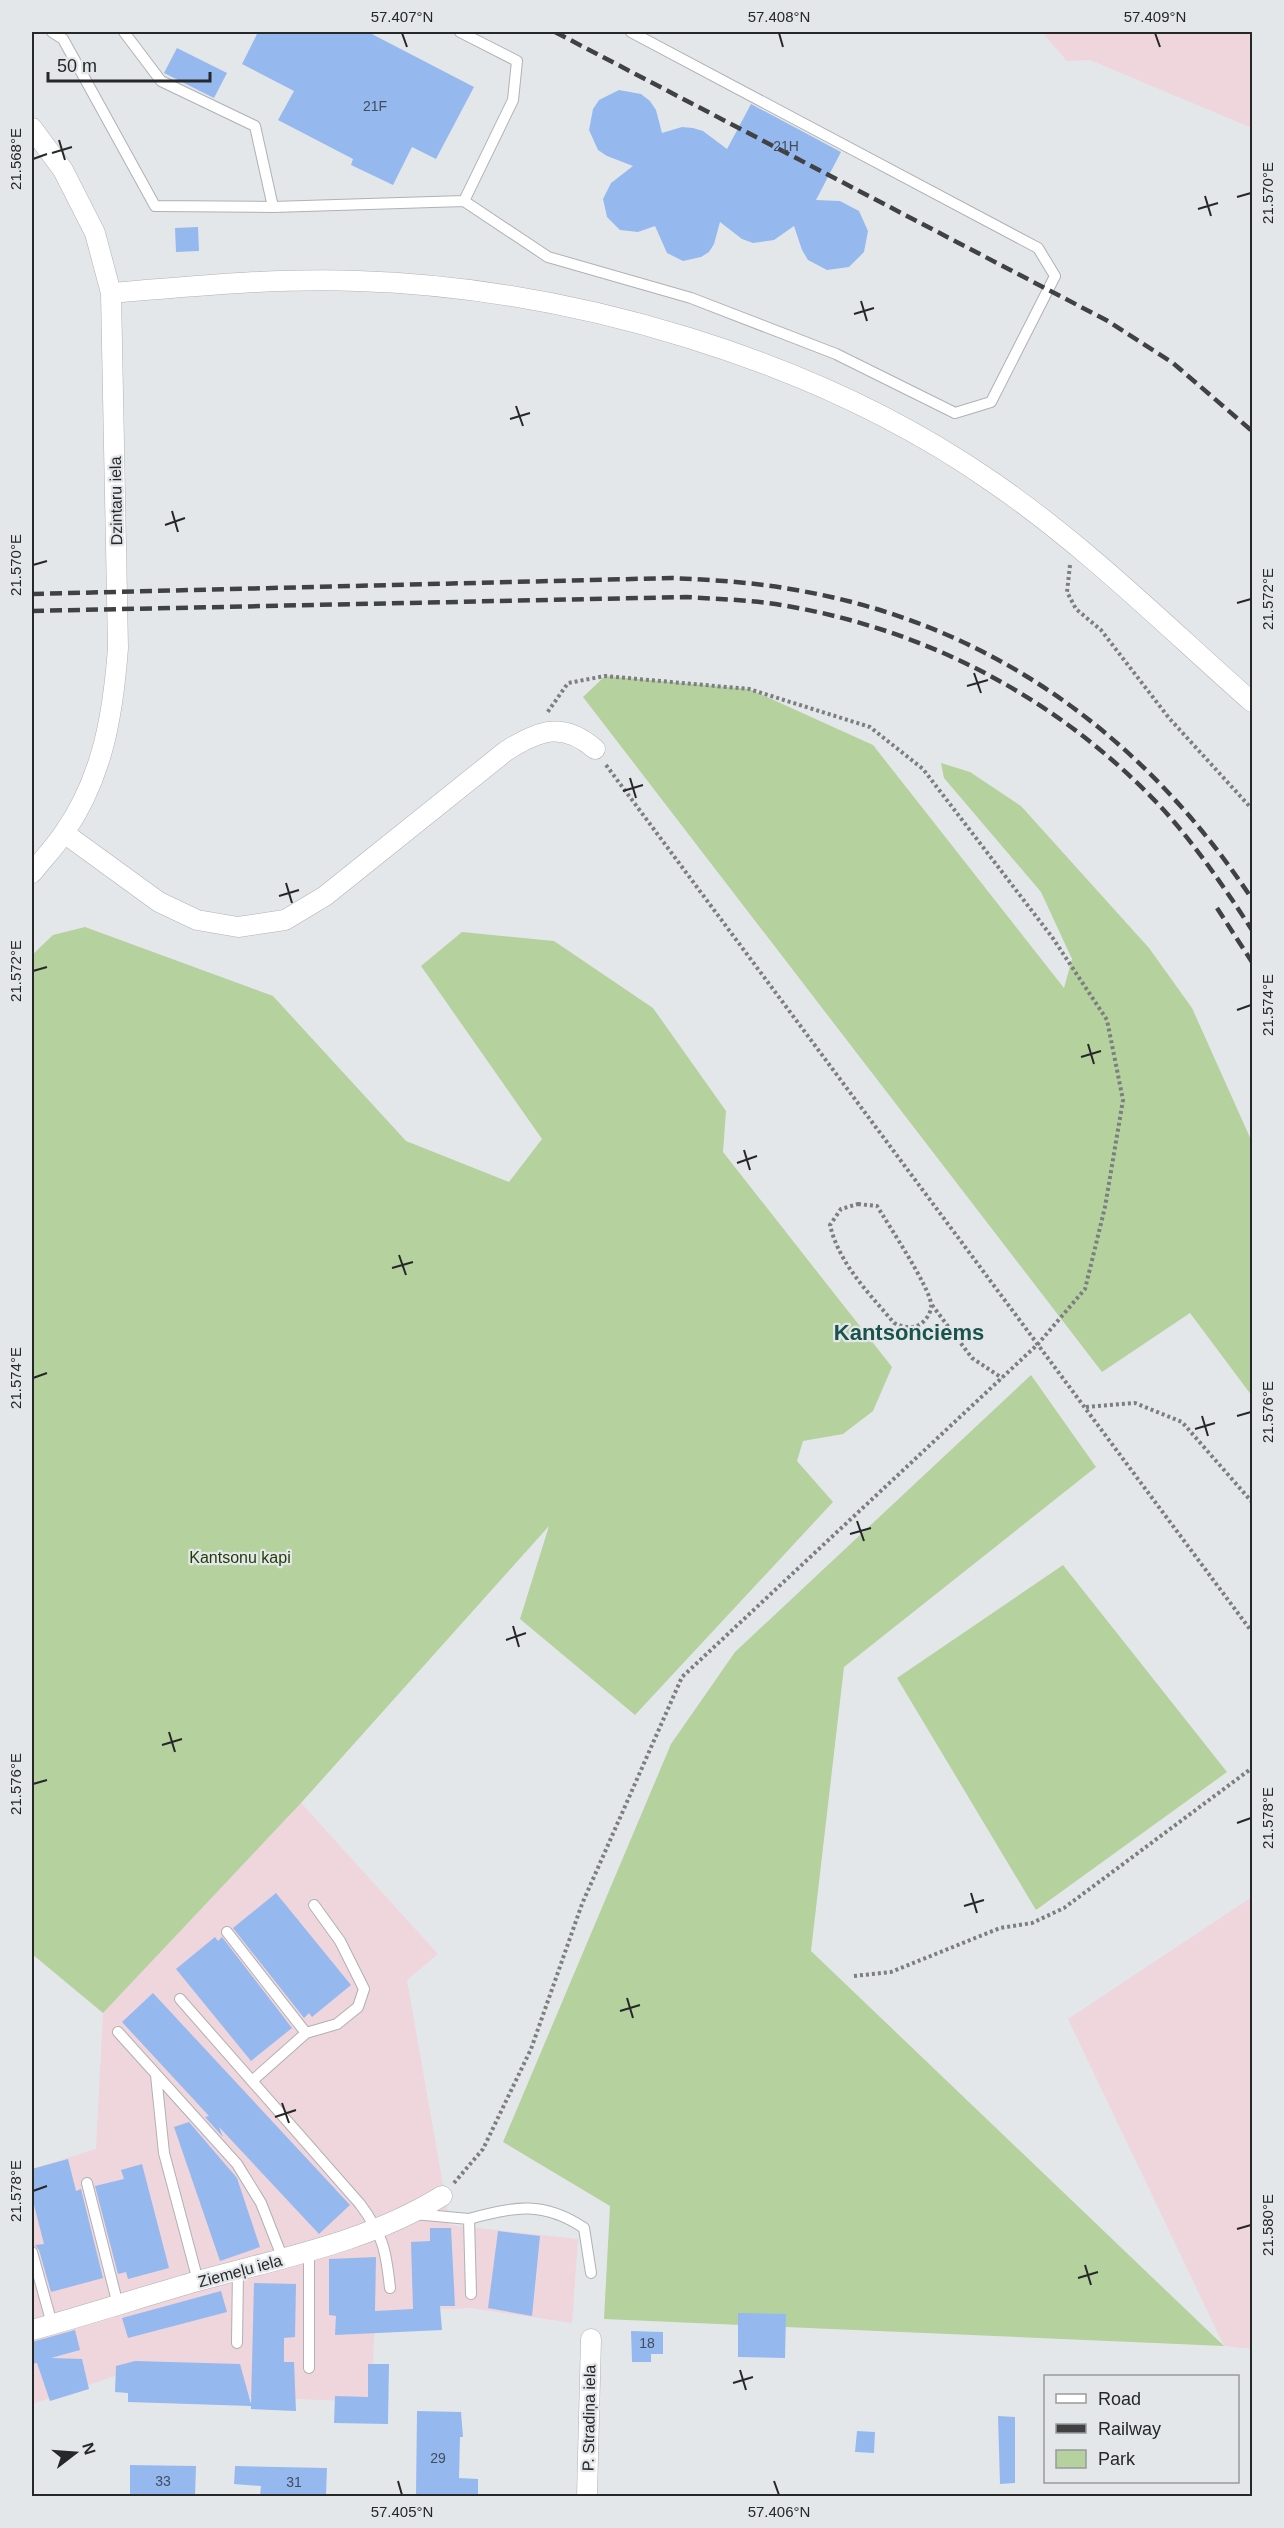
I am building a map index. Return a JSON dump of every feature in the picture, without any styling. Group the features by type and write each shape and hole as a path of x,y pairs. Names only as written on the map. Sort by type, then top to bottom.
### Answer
{"street":[{"name":"Dzintaru iela","path":"32,128 63,170 95,233 111,293 118,648 113,706 104,749 88,791 64,833 32,873"},
{"path":"111,293 233,283 357,280 518,296 609,316 722,349 824,389 912,432 992,481 1076,547 1252,702"},
{"path":"64,833 159,902 197,920 238,927 285,920 325,896 506,751 533,734 564,732 580,736 595,749"},
{"name":"Ziemeļu iela","path":"32,2330 309,2252 378,2229 414,2214 442,2196"},
{"name":"P. Stradiņa iela","path":"587,2496 591,2339"}],"lane":[{"path":"52,32 63,39 155,206 273,207 464,201 548,257 691,298 825,349 955,413 991,402 1055,276 1038,248 631,32"},
{"path":"124,32 161,81 255,126 273,207"},
{"path":"460,32 517,61 513,100 464,201"},
{"path":"252,2081 306,2033 337,2024 358,2007 364,1989 340,1941 314,1905"},
{"path":"227,1932 306,2033"},
{"path":"180,1999 378,2229 386,2256 390,2288"},
{"path":"118,2032 237,2164 261,2203 283,2259"},
{"path":"156,2075 164,2153 198,2282"},
{"path":"87,2183 118,2305"},
{"path":"414,2214 470,2219 507,2208 543,2209 568,2217 584,2228 591,2273"},
{"path":"470,2219 471,2294"},
{"path":"32,2252 52,2325"},
{"path":"309,2252 309,2368"},
{"path":"237,2343 238,2271"}],"path":[{"path":"1076,547 1068,572 1067,592 1076,609 1101,630 1169,718 1252,808"},
{"path":"442,2196 483,2149 531,2049 582,1904 681,1677 1038,1344 1085,1289 1105,1207 1123,1100 1107,1020 1052,937 923,769 870,727 749,689 605,676 568,682 533,734"},
{"path":"595,749 1252,1632"},
{"path":"931,1305 928,1317 920,1325 906,1328 894,1323 845,1263 834,1244 830,1225 841,1209 858,1204 877,1206 926,1289 931,1305 972,1358 1002,1378"},
{"path":"1085,1407 1135,1402 1182,1422 1252,1502"},
{"path":"854,1976 891,1972 1000,1928 1032,1923 1064,1908 1252,1768"}],"shaded area":[{"path":"1042,32 1252,32 1252,128 1090,60 1067,61"},
{"path":"301,1803 438,1954 407,1980 450,2225 578,2239 572,2323 470,2308 410,2311 375,2318 371,2402 126,2392 130,2371 32,2404 32,2169 96,2149 103,2013"},
{"path":"1252,1897 1252,2349 1224,2346 1068,2019"}],"green space":[{"path":"605,676 749,689 873,745 1064,988 1072,959 1041,892 944,778 941,763 970,772 1021,806 1149,948 1192,1008 1252,1142 1252,1396 1190,1313 1102,1372 583,697"},
{"name":"Kantsonu kapi","path":"85,927 273,996 406,1141 509,1182 542,1139 421,966 462,932 554,941 653,1008 726,1111 723,1152 892,1367 873,1411 843,1434 803,1441 797,1461 833,1502 635,1715 520,1619 549,1526 301,1803 103,2013 32,1954 32,955 53,935"},
{"path":"1031,1375 1096,1467 844,1667 811,1951 1224,2346 604,2319 610,2206 503,2142 671,1744 735,1652"},
{"path":"1063,1565 1227,1772 1036,1910 897,1678"}],"building":[{"path":"258,32 368,32 474,87 436,159 412,147 393,185 351,165 353,159 278,120 294,91 242,64"},
{"path":"177,48 227,73 214,98 164,73"},
{"path":"619,90 641,94 650,101 656,110 662,133 682,127 693,128 703,131 727,149 751,104 841,152 816,200 840,201 859,211 868,231 864,252 849,267 827,270 808,260 794,226 774,240 753,243 742,239 720,222 714,244 709,252 701,257 683,261 667,253 655,226 638,232 620,230 607,217 603,199 611,183 633,166 598,150 589,130 593,109 599,100"},
{"path":"198,227 199,251 176,252 175,228"},
{"path":"276,1893 351,1985 312,2017 309,2013 304,2018 233,1928"},
{"path":"215,1937 218,1941 222,1937 292,2028 251,2061 176,1969"},
{"path":"153,1993 350,2205 319,2234 219,2127 223,2137 205,2117 209,2116 122,2022"},
{"path":"189,2122 237,2178 260,2247 220,2261 174,2127"},
{"path":"68,2159 76,2191 81,2189 103,2278 51,2292 39,2250 35,2245 44,2244 32,2197 32,2169"},
{"path":"142,2164 169,2268 128,2279 126,2272 118,2274 95,2186 124,2179 121,2170"},
{"path":"430,2228 451,2228 455,2306 440,2306 442,2330 335,2335 336,2316 329,2315 329,2259 376,2257 375,2311 413,2309 411,2242 430,2241"},
{"path":"498,2231 540,2236 532,2316 488,2308"},
{"path":"254,2283 296,2284 295,2337 284,2338 284,2362 294,2362 296,2411 251,2409 251,2406 128,2402 128,2393 115,2392 116,2366 135,2361 240,2364 251,2404"},
{"path":"221,2291 227,2312 128,2338 122,2318"},
{"path":"738,2313 786,2314 785,2358 738,2357"},
{"path":"75,2330 80,2350 51,2358 82,2359 89,2389 50,2401 37,2363 32,2364 32,2342"},
{"path":"631,2331 663,2332 663,2354 651,2354 651,2362 632,2362"},
{"path":"368,2364 389,2364 388,2424 334,2423 335,2396 368,2397"},
{"path":"417,2411 461,2412 463,2437 460,2437 459,2478 478,2479 478,2496 416,2496"},
{"path":"998,2416 1015,2417 1015,2483 1000,2484"},
{"path":"857,2431 875,2432 874,2453 855,2452"},
{"path":"130,2465 196,2466 195,2496 130,2496"},
{"path":"235,2466 327,2468 326,2496 260,2496 261,2486 234,2484"}],"railway":[{"path":"555,32 1106,320 1173,363 1252,431"},
{"path":"32,594 672,578 790,589 862,605 930,628 994,658 1054,694 1110,737 1162,785 1209,840 1252,899"},
{"path":"32,611 686,597 769,603 835,616 888,631 987,674 1034,702 1079,733 1121,768 1173,820 1209,866 1252,930"},
{"path":"1217,908 1252,962"}],"district":[{"name":"Kantsonciems","path":"909,1332"}]}
